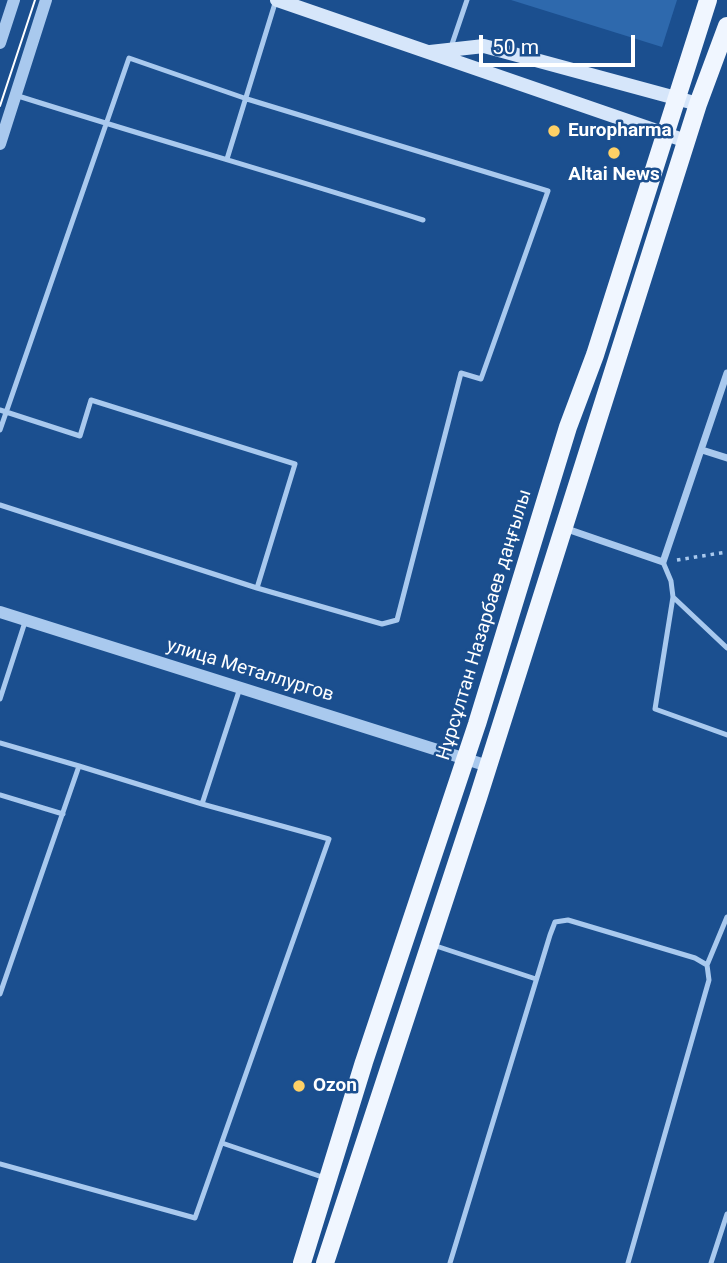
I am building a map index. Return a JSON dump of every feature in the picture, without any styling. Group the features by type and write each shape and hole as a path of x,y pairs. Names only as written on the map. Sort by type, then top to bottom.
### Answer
{"main road":[{"path":"276,0 686,141"},
{"name":"Нұрсұлтан Назарбаев даңғылы","path":"302,1263 708,0"},
{"path":"325,1263 488,766 698,104 726,32 700,26"},
{"path":"428,52 451,47 484,46 698,104"}],"street":[{"path":"0,43 14,0"},
{"path":"0,144 47,0"},
{"path":"564,528 663,562 727,373"},
{"path":"702,450 727,458"},
{"name":"улица Металлургов","path":"0,612 488,766"}],"lane":[{"path":"227,159 276,0"},
{"path":"451,47 467,0"},
{"path":"0,430 2,411 107,126 129,58 247,99 548,191 481,379 461,373 397,620 382,624 257,588 0,505"},
{"path":"15,95 107,126 227,159 424,220"},
{"path":"2,411 80,436 91,400 295,464 257,588"},
{"path":"663,562 671,581 673,597 655,709 727,735"},
{"path":"673,597 727,648"},
{"path":"0,699 25,620"},
{"path":"202,804 240,688"},
{"path":"0,743 329,839 195,1218 0,1164"},
{"path":"0,994 79,765"},
{"path":"0,795 63,814"},
{"path":"628,1263 709,981 707,965 727,917"},
{"path":"450,1263 555,922 568,920 695,958 707,965"},
{"path":"430,944 536,979"},
{"path":"222,1143 328,1179"},
{"path":"711,1263 727,1214"}],"path":[{"path":"663,562 727,552"}],"shaded area":[{"path":"511,0 677,0 662,47"}],"tram line":[{"path":"0,106 35,0"}],"place":[{"name":"Europharma","path":"554,131"},
{"name":"Altai News","path":"614,153"},
{"name":"Ozon","path":"299,1086"}]}
